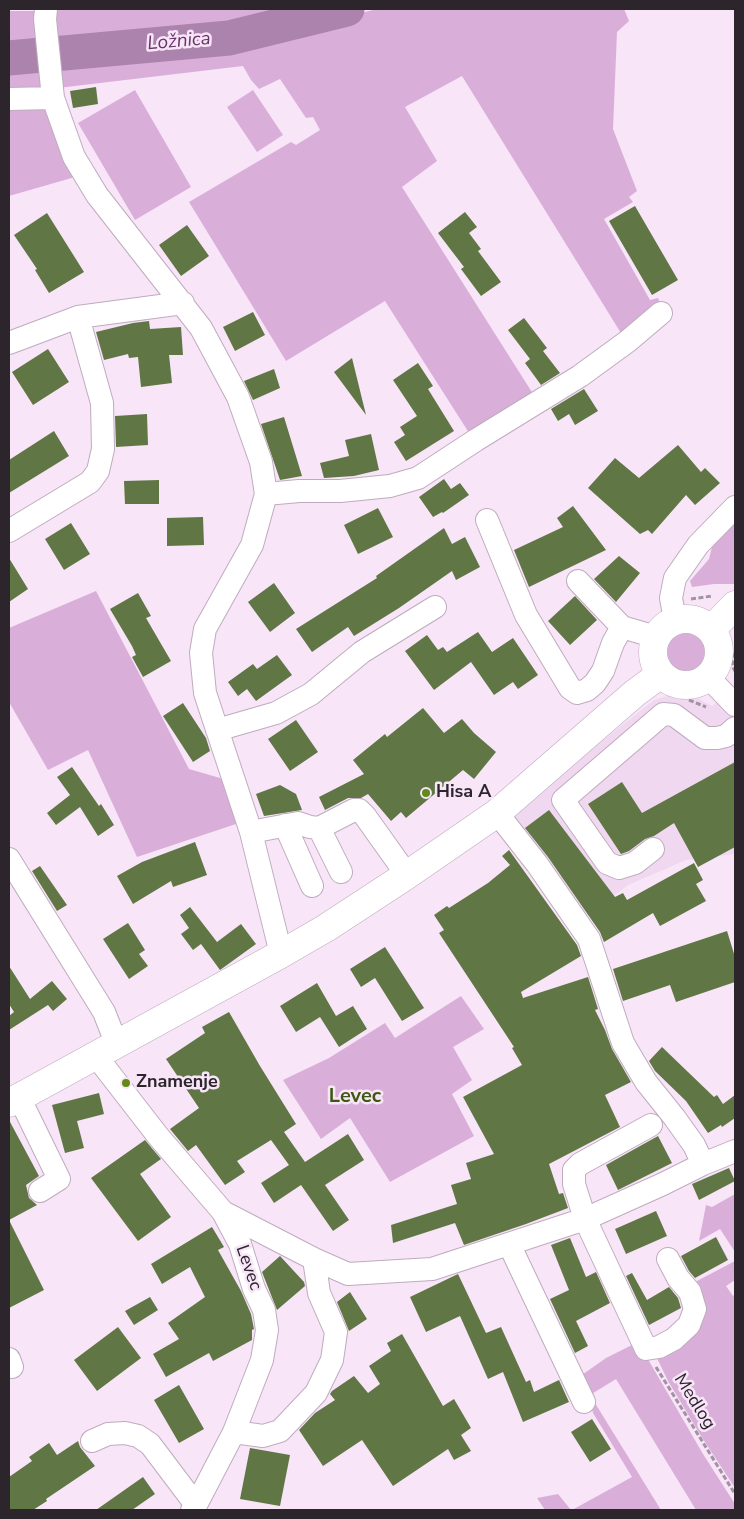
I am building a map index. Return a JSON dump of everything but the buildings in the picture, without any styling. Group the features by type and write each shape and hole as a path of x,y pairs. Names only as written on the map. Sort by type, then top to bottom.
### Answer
{"main road":[{"path":"711,630 735,605"},
{"path":"688,618 700,622 711,630 717,641 719,654 716,666 708,677 696,683 683,685 671,682 660,674 654,662 652,650 665,629 688,618"},
{"path":"14,1100 281,954 326,928 407,875 497,813 635,693 660,674"}],"street":[{"path":"45,14 53,90 74,157 97,195 202,328 238,397 261,462 266,494 252,546 205,629 201,653 205,693 251,832 281,954"},
{"path":"9,99 53,90"},
{"path":"9,343 78,317 183,303"},
{"path":"266,494 373,488 390,486 418,478 580,376 628,341 661,313"},
{"path":"9,531 90,482 98,471 103,449 102,403 78,317"},
{"path":"578,581 622,627 665,629 675,578 698,545 735,507"},
{"path":"487,520 526,615 570,688 577,693 587,690 595,683 603,671 613,643 622,627"},
{"path":"217,730 276,713 311,694 362,652 435,606"},
{"path":"708,677 735,705"},
{"path":"653,849 635,864 619,868 607,863 563,800 663,714 674,715 705,738 726,736 735,728"},
{"path":"251,832 298,823 319,828 354,810 359,810 407,875"},
{"path":"497,813 537,864 589,939 623,1043 646,1082 694,1145 703,1164"},
{"path":"285,825 312,886"},
{"path":"319,828 341,872"},
{"name":"Levec","path":"9,859 104,1012 106,1050 158,1136 223,1212 240,1244 254,1289 264,1310 268,1330 262,1360 234,1432 194,1508"},
{"path":"14,1100 59,1179 40,1191"},
{"path":"651,1125 580,1164 574,1170 574,1184 585,1219 646,1349 659,1347 674,1340 689,1326 695,1309 690,1292 678,1278 668,1259"},
{"path":"223,1212 314,1259 348,1274 432,1269 585,1219 735,1151"},
{"path":"509,1244 584,1402"},
{"path":"234,1432 263,1436 280,1431 316,1393 332,1360 336,1332 319,1293 314,1259"},
{"path":"92,1441 108,1434 125,1433 138,1436 150,1444 194,1508"}],"path":[{"path":"735,653 732,666 735,671"},
{"name":"Medlog","path":"646,1349 735,1494"}],"shaded area":[{"path":"54,9 313,9 264,20 56,48"},
{"path":"377,9 624,9 629,21 617,32 613,129 637,191 629,197 633,202 604,219 650,300 658,298 660,303 624,338 462,76 405,107 437,161 402,187 535,397 471,436 385,301 286,361 189,202 291,142 296,145 320,130 313,117 306,118 280,79 259,89 243,66 58,88 58,63 240,43"},
{"path":"9,11 35,11 43,45 9,49"},
{"path":"47,65 46,89 9,93 9,68"},
{"path":"135,90 191,187 135,220 78,123"},
{"path":"253,90 283,135 257,152 227,107"},
{"path":"9,104 48,110 75,177 9,196"},
{"path":"735,523 735,584 692,587 690,581 709,559 712,547"},
{"path":"96,591 189,769 227,780 236,824 137,857 88,750 48,770 9,702 9,628"},
{"path":"686,628 695,630 706,639 711,653 709,662 700,673 686,678 677,676 666,667 661,653 663,644 672,633"},
{"path":"735,688 735,854 686,860 628,885 581,921 506,817 654,700 678,693 692,695 712,706"},
{"path":"461,996 484,1029 453,1047 472,1080 452,1094 474,1136 390,1182 350,1118 321,1139 283,1080 329,1058 385,1023 395,1038"},
{"path":"735,1194 735,1252 720,1229 699,1241 706,1205 712,1207"},
{"path":"735,1261 735,1280 726,1286 733,1296 735,1294 735,1488 668,1381 656,1356 688,1339 703,1321 705,1301 695,1282"},
{"path":"638,1342 703,1454 735,1504 735,1510 696,1510 616,1379 590,1395 661,1510 572,1510 632,1477 593,1413 579,1377 606,1358"},
{"path":"558,1494 571,1510 545,1510 537,1498"}],"waterway":[{"name":"Ložnica","path":"9,58 229,38 347,9"}],"place":[{"name":"Hisa A","path":"426,793"},
{"name":"Znamenje","path":"126,1083"}],"district":[{"name":"Levec","path":"355,1097"}]}
